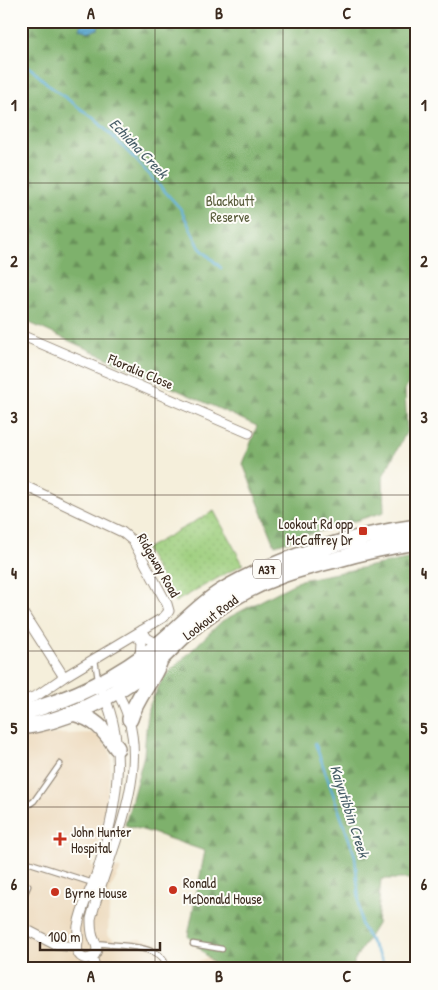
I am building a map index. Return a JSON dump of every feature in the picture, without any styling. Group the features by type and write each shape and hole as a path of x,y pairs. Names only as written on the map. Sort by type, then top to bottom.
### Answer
{"highway":[{"name":"Lookout Road","path":"21,713 104,691 151,667 159,652 218,594 236,583 300,556 341,543 395,530 417,527"},
{"name":"Lookout Road","path":"21,727 35,725 73,713 104,691 140,658 159,652 210,614 255,586 287,572 370,550 417,542"},
{"path":"130,719 135,704 153,678 159,652"},
{"path":"73,713 97,723 117,748"}],"street":[{"name":"Floralia Close","path":"21,334 249,432"},
{"name":"Ridgeway Road","path":"21,484 122,532 133,541 169,611 164,617 64,677 38,695 21,702"},
{"path":"21,610 64,677"},
{"path":"139,632 159,652"},
{"path":"139,632 141,642 140,658"},
{"path":"96,969 94,956 98,949 90,920 111,858 133,771 133,736 130,719 104,691"},
{"path":"94,956 81,957 77,952 77,944 78,926 111,821 118,767 117,748 104,691"},
{"path":"22,929 56,945 77,944 86,937 95,942"}],"lane":[{"path":"95,659 98,676 104,691"},
{"path":"21,810 34,802 60,764"},
{"path":"22,861 93,883"},
{"path":"21,882 28,886 22,900"},
{"path":"95,942 112,946 131,946 150,952 161,957 168,969"},
{"path":"194,944 222,949"},
{"path":"94,956 112,946"}],"shaded area":[{"name":"John Hunter Hospital","path":"91,733 100,736 110,751 111,760 105,812 91,866 121,869 110,889 108,934 116,940 141,939 160,944 178,969 21,969 21,736"},
{"path":"221,951 237,969 182,969"}],"green space":[{"name":"Blackbutt Reserve","path":"21,21 417,21 417,364 405,390 407,431 383,476 384,512 275,545 243,464 257,426 21,319"},
{"path":"214,511 243,564 175,602 145,549"},
{"path":"417,557 417,879 381,879 377,924 354,961 354,969 219,969 188,936 205,851 125,825 144,755 148,708 163,678 222,621 301,580"}],"water":[{"path":"82,21 96,21 99,23 98,29 90,32 79,29"}],"waterway":[{"name":"Echidna Creek","path":"21,63 28,66 51,87 96,120 135,159 180,208 200,248 221,268"},
{"name":"Kaiyutibbin Creek","path":"315,743 355,856 361,925 387,969"}],"place":[{"name":"Lookout Rd opp McCaffrey Dr","path":"363,531"},
{"name":"John Hunter Hospital","path":"60,839"},
{"name":"Ronald McDonald House","path":"173,890"},
{"name":"Byrne House","path":"55,892"}]}
